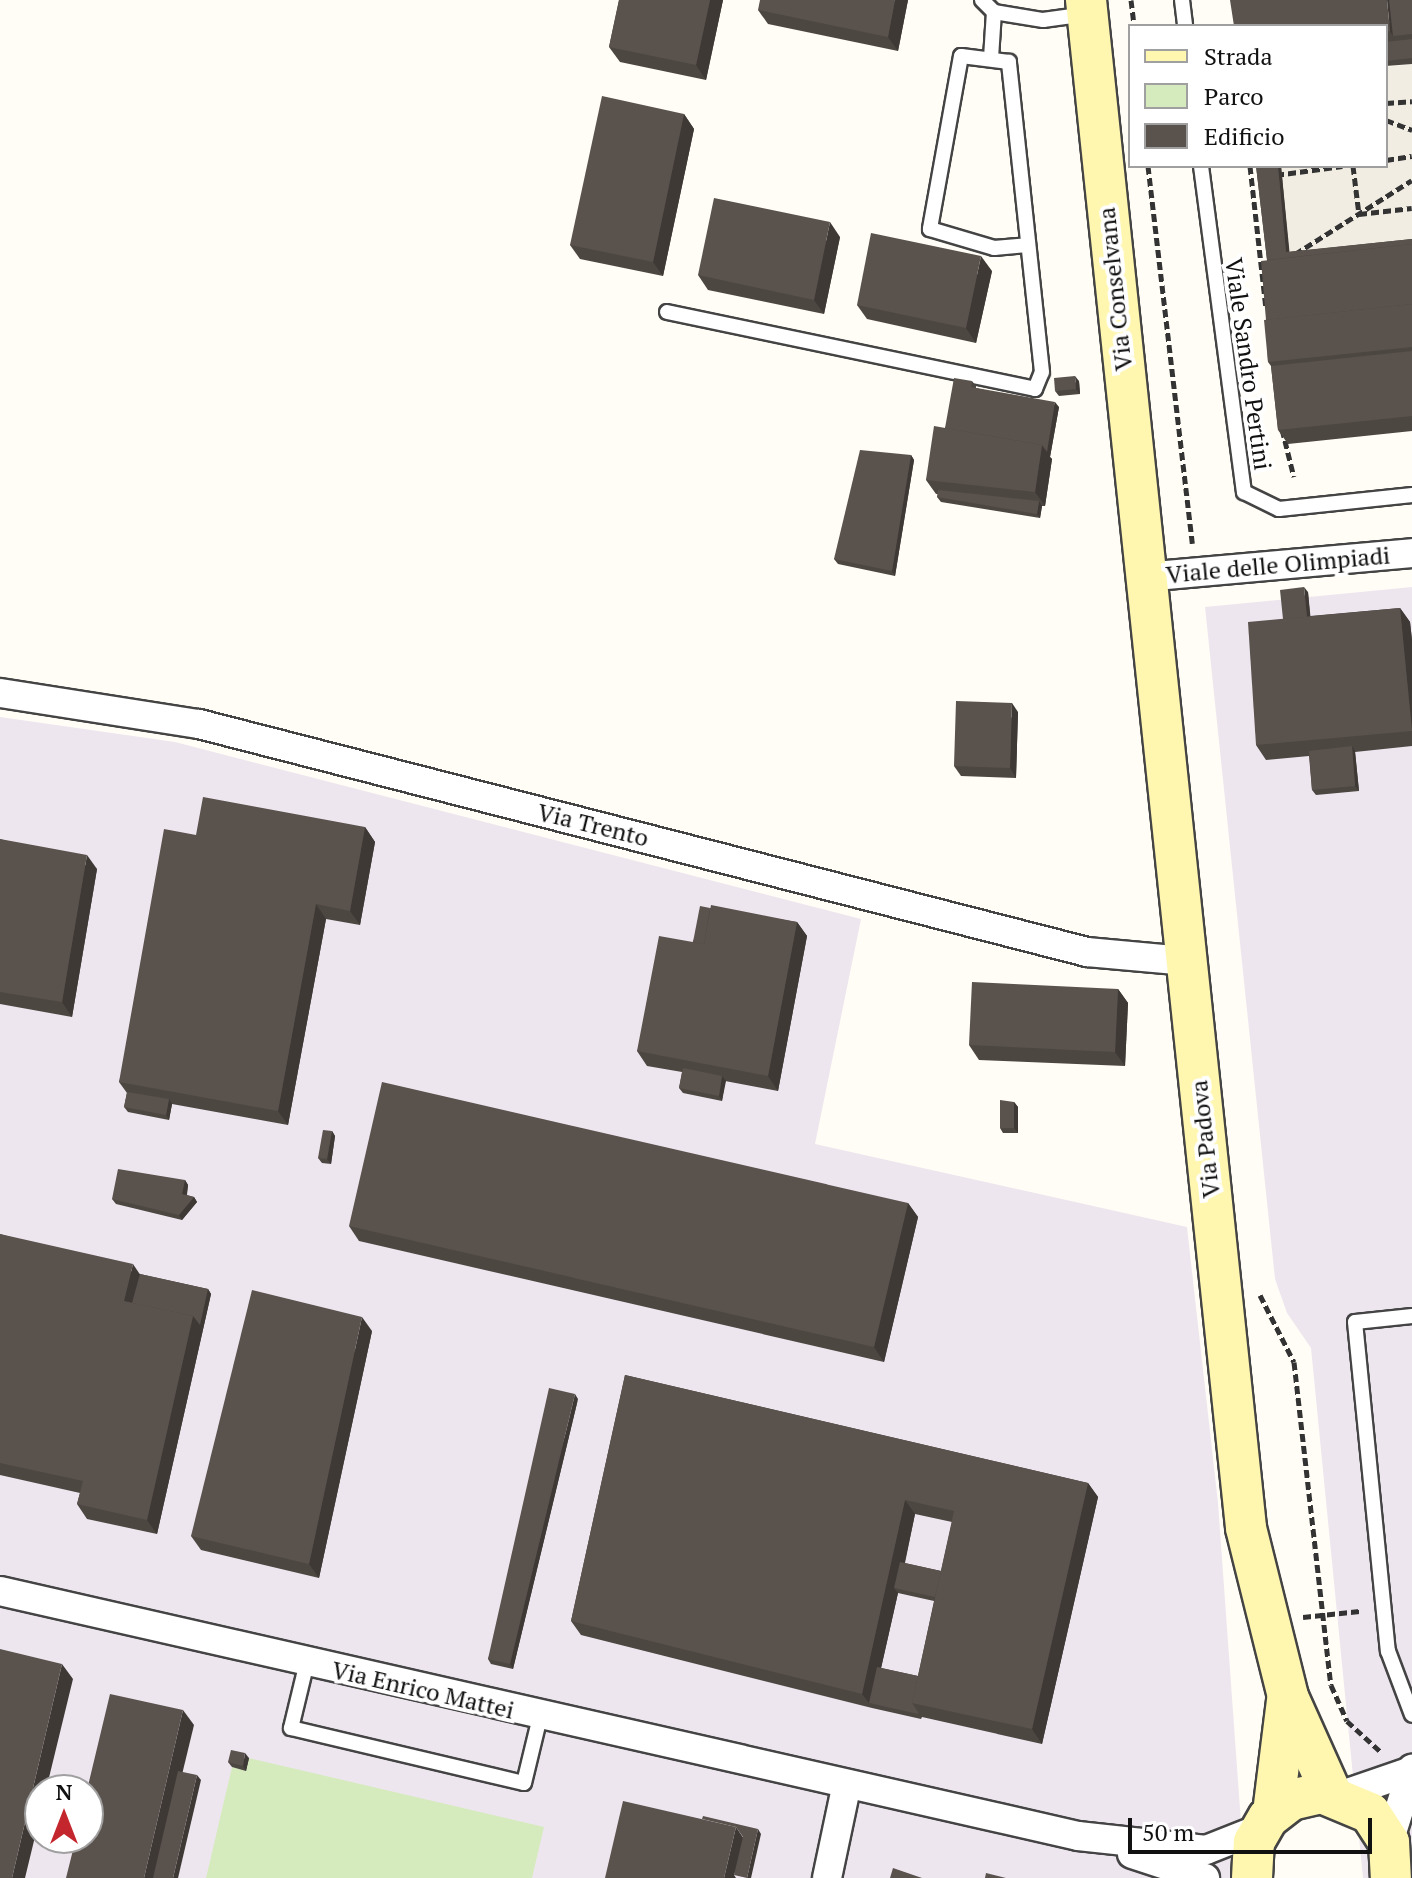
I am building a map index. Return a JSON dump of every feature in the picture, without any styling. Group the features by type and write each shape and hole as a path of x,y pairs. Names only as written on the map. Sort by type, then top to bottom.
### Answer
{"main road":[{"name":"Via Conselvana","path":"1087,7 1144,577"},
{"name":"Via Padova","path":"1144,577 1246,1528 1288,1697 1336,1795"},
{"name":"Via Padova","path":"1252,1878 1266,1821 1288,1697"},
{"path":"1266,1821 1304,1796 1336,1795 1370,1813 1391,1869"}],"street":[{"name":"Viale delle Olimpiadi","path":"1144,577 1412,553"},
{"name":"Via Trento","path":"0,693 199,724 1087,952 1185,961"},
{"name":"Via Enrico Mattei","path":"0,1591 846,1788 1078,1836 1206,1850 1266,1821"},
{"path":"1336,1795 1404,1766"},
{"path":"1391,1869 1404,1766"},
{"path":"827,1878 846,1788"},
{"name":"Via Enrico Mattei","path":"1078,1836 1205,1878"}],"lane":[{"path":"982,0 994,12 1043,20 1087,7"},
{"path":"1182,0 1185,24"},
{"path":"991,58 994,12"},
{"path":"667,312 1035,389 1042,372 1009,62 961,56 930,229 994,248 1027,245"},
{"name":"Viale Sandro Pertini","path":"1201,168 1244,492 1279,509 1412,495"},
{"path":"1412,1316 1355,1322 1388,1651 1412,1715"},
{"path":"307,1662 291,1728 524,1783 540,1717"}],"path":[{"path":"1131,0 1134,24"},
{"path":"1388,103 1412,101"},
{"path":"1388,121 1412,130"},
{"path":"1388,160 1412,156"},
{"path":"1148,168 1192,545"},
{"path":"1250,168 1266,313"},
{"path":"1265,168 1268,189"},
{"path":"1267,176 1327,168"},
{"path":"1353,168 1359,214"},
{"path":"1307,262 1291,261 1412,180"},
{"path":"1359,214 1412,208"},
{"path":"1257,230 1273,228"},
{"path":"1280,415 1294,477"},
{"path":"1255,1279 1294,1362 1320,1615 1331,1685 1347,1721 1404,1766"},
{"path":"1290,1619 1362,1611"}],"shaded area":[{"path":"1412,64 1412,245 1290,257 1280,168 1388,168 1388,67"},
{"path":"1412,587 1412,1878 1363,1878 1311,1348 1287,1313 1275,1279 1205,607"},
{"path":"0,717 175,742 861,919 815,1144 1187,1227 1218,1503 1245,1878 0,1878"}],"green space":[{"path":"249,1758 544,1827 532,1878 206,1878 232,1767 246,1770"}],"building":[{"path":"619,0 710,0 696,65 609,47"},
{"path":"760,0 895,0 888,37 758,10"},
{"path":"1230,0 1387,0 1390,31 1388,24 1234,24"},
{"path":"1389,0 1412,0 1412,34 1393,36"},
{"path":"1412,39 1412,58 1388,61 1388,42"},
{"path":"602,96 684,114 653,262 570,245"},
{"path":"1256,168 1278,168 1286,252 1412,239 1412,244 1267,260"},
{"path":"714,198 830,222 814,300 698,275"},
{"path":"871,233 981,256 966,328 857,305"},
{"path":"1412,244 1412,304 1266,320 1261,261"},
{"path":"1412,304 1412,347 1268,362 1264,320"},
{"path":"1412,351 1412,416 1278,430 1271,366"},
{"path":"1075,376 1076,389 1055,391 1054,378"},
{"path":"954,378 972,381 971,387 1055,402 1047,452 1042,445 945,428"},
{"path":"934,426 1042,445 1035,492 926,480"},
{"path":"860,450 911,455 892,571 834,559"},
{"path":"938,490 1039,501 1037,514 937,497"},
{"path":"1304,587 1307,617 1283,619 1280,590"},
{"path":"1400,608 1412,731 1256,745 1248,622"},
{"path":"956,701 1012,703 1010,768 954,766"},
{"path":"1352,746 1355,786 1312,790 1309,751"},
{"path":"203,797 365,827 350,911 316,904 278,1111 119,1082 164,829 196,835"},
{"path":"0,839 87,855 62,1002 0,992"},
{"path":"711,905 797,922 768,1076 637,1051 659,936 704,944"},
{"path":"700,906 710,908 704,944 693,942"},
{"path":"972,982 1118,989 1115,1052 969,1045"},
{"path":"683,1068 722,1076 719,1096 679,1088"},
{"path":"382,1082 908,1203 874,1347 349,1226"},
{"path":"127,1092 169,1099 166,1115 124,1107"},
{"path":"1000,1100 1014,1102 1014,1128 1000,1128"},
{"path":"323,1130 332,1131 327,1159 318,1158"},
{"path":"118,1169 185,1180 182,1194 194,1197 179,1215 112,1199"},
{"path":"0,1234 133,1264 124,1301 193,1316 147,1520 77,1504 83,1481 0,1463"},
{"path":"140,1274 208,1289 200,1325 193,1316 132,1303"},
{"path":"252,1290 362,1317 309,1564 191,1536"},
{"path":"625,1375 1088,1483 1032,1729 912,1703 954,1511 905,1500 862,1694 571,1621"},
{"path":"549,1388 575,1394 510,1664 488,1659"},
{"path":"900,1562 941,1571 935,1597 894,1588"},
{"path":"0,1649 62,1664 36,1774 24,1774 24,1827 12,1878 0,1878"},
{"path":"877,1667 918,1676 912,1703 918,1714 869,1703"},
{"path":"110,1694 183,1710 144,1878 66,1878 72,1854 104,1854 104,1774 91,1774"},
{"path":"231,1750 245,1753 243,1766 228,1762"},
{"path":"178,1771 197,1775 173,1878 153,1878"},
{"path":"623,1801 736,1827 724,1878 605,1878"},
{"path":"703,1816 758,1829 747,1878 734,1875 743,1837 736,1827 702,1819"},
{"path":"893,1868 922,1878 890,1878"},
{"path":"986,1873 1006,1878 985,1878"}]}
